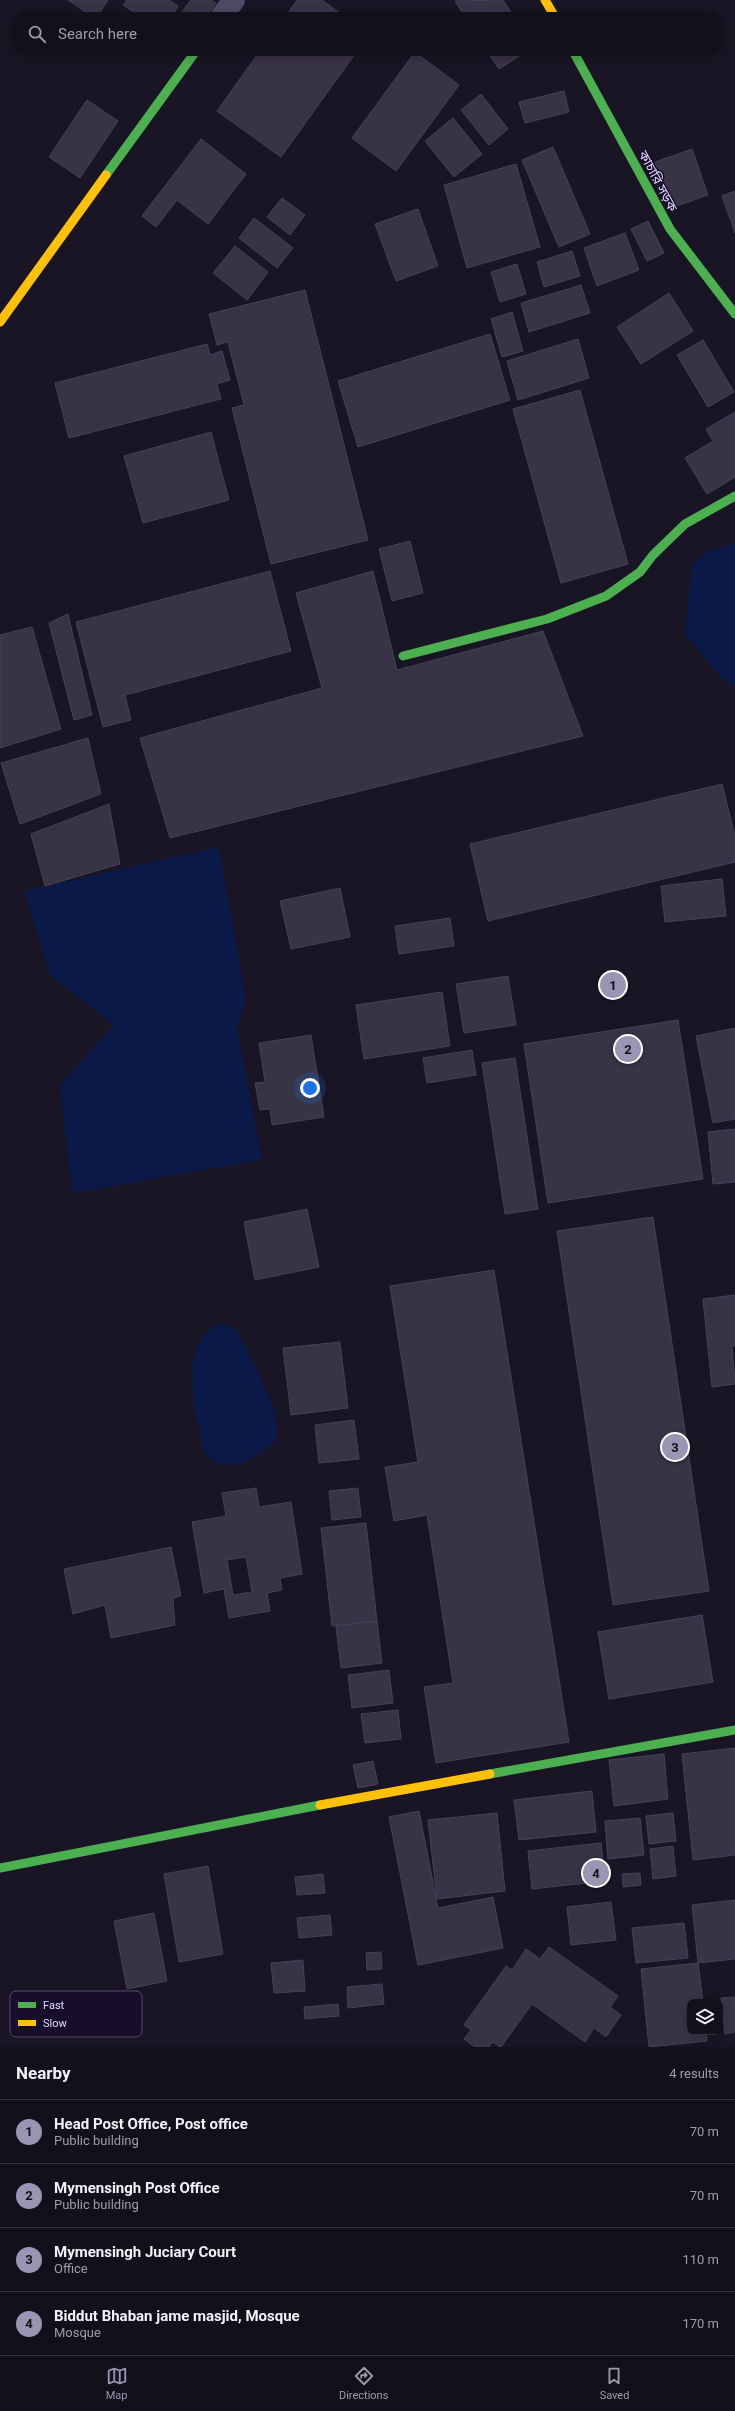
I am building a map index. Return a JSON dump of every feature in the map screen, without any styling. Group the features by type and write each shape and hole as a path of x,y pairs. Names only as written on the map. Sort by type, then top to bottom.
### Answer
{"street":[{"path":"225,12 234,0"},
{"path":"545,0 552,12"},
{"path":"0,322 192,56"},
{"name":"কাচারি সড়ক","path":"576,56 670,229 735,314"},
{"path":"402,656 547,619 606,596 640,572 653,556 685,524 735,496"},
{"path":"0,1868 366,1796 735,1730"}],"water":[{"path":"735,543 735,687 721,677 685,634 692,565 708,551"},
{"path":"219,847 246,1000 237,1028 262,1160 72,1193 60,1085 114,1025 50,975 24,891"},
{"path":"218,1323 236,1329 255,1365 273,1407 278,1433 274,1443 253,1458 236,1465 217,1464 204,1453 194,1409 192,1363 202,1337"}],"building":[{"path":"68,0 108,0 100,12 86,12"},
{"path":"127,0 169,0 178,6 174,12 134,12 123,5"},
{"path":"191,0 211,0 216,3 210,12 182,12"},
{"path":"297,0 322,0 338,12 289,12"},
{"path":"503,0 511,12 462,12 455,1"},
{"path":"256,56 353,56 281,157 217,111"},
{"path":"412,56 420,56 459,85 396,171 352,138"},
{"path":"490,56 519,56 499,69"},
{"path":"564,91 569,112 525,123 519,102"},
{"path":"481,94 508,129 489,145 461,110"},
{"path":"87,100 118,121 80,178 49,157"},
{"path":"453,118 482,154 454,177 425,141"},
{"path":"201,139 246,174 208,224 177,200 156,227 142,216"},
{"path":"553,147 590,234 559,247 522,160"},
{"path":"692,149 708,195 671,208 655,162"},
{"path":"516,164 540,247 467,268 444,185"},
{"path":"735,191 735,233 722,196"},
{"path":"282,198 305,215 290,235 267,217"},
{"path":"418,209 438,266 396,281 375,224"},
{"path":"254,218 293,248 277,268 239,238"},
{"path":"648,221 664,253 647,261 631,229"},
{"path":"625,233 639,270 597,286 584,248"},
{"path":"235,246 268,272 247,300 213,273"},
{"path":"572,251 580,276 544,287 537,262"},
{"path":"517,264 526,294 500,302 491,272"},
{"path":"581,285 590,313 529,332 521,303"},
{"path":"305,290 368,540 271,564 232,408 244,405 228,342 217,345 209,314"},
{"path":"669,293 693,331 641,364 617,327"},
{"path":"512,312 523,351 502,357 491,319"},
{"path":"490,334 510,400 358,447 338,381"},
{"path":"578,339 589,378 518,400 507,361"},
{"path":"703,340 734,392 708,407 677,355"},
{"path":"207,344 210,355 222,351 230,380 217,384 221,399 69,438 55,383"},
{"path":"580,390 628,564 561,583 513,409"},
{"path":"735,412 735,477 707,494 685,458 713,441 706,429"},
{"path":"211,432 229,500 143,523 124,456"},
{"path":"410,541 423,593 392,601 379,549"},
{"path":"270,571 291,651 125,695 131,720 103,727 76,622"},
{"path":"373,571 397,670 543,631 583,736 170,838 140,738 322,688 296,593"},
{"path":"68,614 92,715 74,720 49,623"},
{"path":"32,627 61,729 0,748 0,635"},
{"path":"88,738 101,794 20,824 1,763"},
{"path":"722,784 735,836 735,862 488,921 470,844"},
{"path":"109,804 120,864 45,886 31,834"},
{"path":"722,879 726,916 665,922 661,886"},
{"path":"340,888 350,937 291,949 280,901"},
{"path":"450,918 454,946 399,954 395,926"},
{"path":"508,976 516,1025 464,1033 456,984"},
{"path":"442,992 450,1046 364,1059 356,1005"},
{"path":"678,1020 703,1179 548,1203 524,1044"},
{"path":"735,1028 735,1119 713,1123 696,1036"},
{"path":"311,1035 324,1117 272,1125 270,1109 260,1110 255,1083 265,1082 259,1043"},
{"path":"472,1050 476,1075 427,1083 423,1058"},
{"path":"515,1058 538,1209 505,1214 482,1063"},
{"path":"735,1129 735,1182 713,1184 708,1132"},
{"path":"307,1209 319,1267 255,1280 244,1222"},
{"path":"653,1217 709,1591 613,1605 557,1231"},
{"path":"494,1270 569,1742 436,1763 424,1687 453,1683 427,1515 394,1521 385,1467 418,1462 390,1286"},
{"path":"735,1295 735,1346 732,1346 735,1384 712,1387 703,1299"},
{"path":"340,1342 348,1408 291,1415 283,1348"},
{"path":"354,1420 359,1459 319,1463 315,1425"},
{"path":"256,1488 259,1507 291,1502 302,1574 280,1578 282,1590 267,1593 270,1611 229,1618 224,1589 204,1593 192,1522 226,1516 222,1493","holes":["246,1557 252,1592 233,1595 227,1560"]},
{"path":"358,1488 361,1517 332,1520 329,1491"},
{"path":"366,1523 377,1621 332,1626 321,1528"},
{"path":"171,1547 181,1596 173,1598 175,1625 111,1638 105,1605 73,1614 64,1569"},
{"path":"702,1615 713,1682 609,1699 598,1632"},
{"path":"377,1621 382,1663 341,1668 336,1626"},
{"path":"389,1670 393,1703 352,1708 348,1675"},
{"path":"398,1710 401,1739 365,1743 361,1714"},
{"path":"735,1748 735,1855 693,1860 682,1754"},
{"path":"664,1754 668,1799 614,1806 609,1760"},
{"path":"373,1761 378,1784 358,1788 353,1765"},
{"path":"592,1791 596,1832 519,1840 514,1800"},
{"path":"419,1811 438,1908 493,1897 503,1948 418,1965 389,1817"},
{"path":"497,1813 505,1891 437,1899 428,1820"},
{"path":"673,1813 676,1841 649,1844 646,1816"},
{"path":"640,1818 644,1855 608,1859 605,1821"},
{"path":"601,1843 605,1881 532,1889 528,1851"},
{"path":"673,1846 676,1876 653,1879 650,1849"},
{"path":"208,1866 223,1954 179,1962 164,1874"},
{"path":"640,1873 641,1885 623,1887 622,1874"},
{"path":"323,1874 325,1893 297,1895 295,1877"},
{"path":"735,1900 735,1959 698,1963 692,1905"},
{"path":"611,1902 616,1940 571,1945 567,1907"},
{"path":"154,1913 167,1981 127,1989 114,1921"},
{"path":"330,1915 332,1935 299,1938 297,1918"},
{"path":"684,1923 688,1958 636,1963 632,1928"},
{"path":"549,1947 618,1996 610,2007 621,2015 606,2037 594,2028 585,2042 532,2004 501,2047 492,2042 489,2047 475,2047 464,2039 471,2030 464,2025 506,1966 512,1970 526,1949 540,1959"},
{"path":"381,1952 382,1969 367,1970 366,1953"},
{"path":"303,1960 305,1991 274,1993 271,1963"},
{"path":"698,1963 703,1999 687,1999 687,2035 706,2035 707,2041 649,2047 641,1969"},
{"path":"382,1984 384,2004 348,2008 347,1987"},
{"path":"735,1997 735,2032 725,2034 723,1999 721,1998"},
{"path":"338,2004 339,2016 305,2019 304,2007"}],"traffic: fast":[{"path":"106,175 192,56"},
{"path":"576,56 670,229 735,314"},
{"path":"403,656 547,619 606,596 640,572 653,555 685,524 735,496"},
{"path":"490,1774 735,1730"},
{"path":"0,1868 320,1805"}],"traffic: slow":[{"path":"545,0 552,12"},
{"path":"0,322 106,175"},
{"path":"320,1805 490,1774"}],"place":[{"name":"Head Post Office, Post office","path":"613,985"},
{"name":"Mymensingh Post Office","path":"628,1049"},
{"name":"Mymensingh Juciary Court","path":"675,1447"},
{"name":"Biddut Bhaban jame masjid, Mosque","path":"596,1873"}]}
